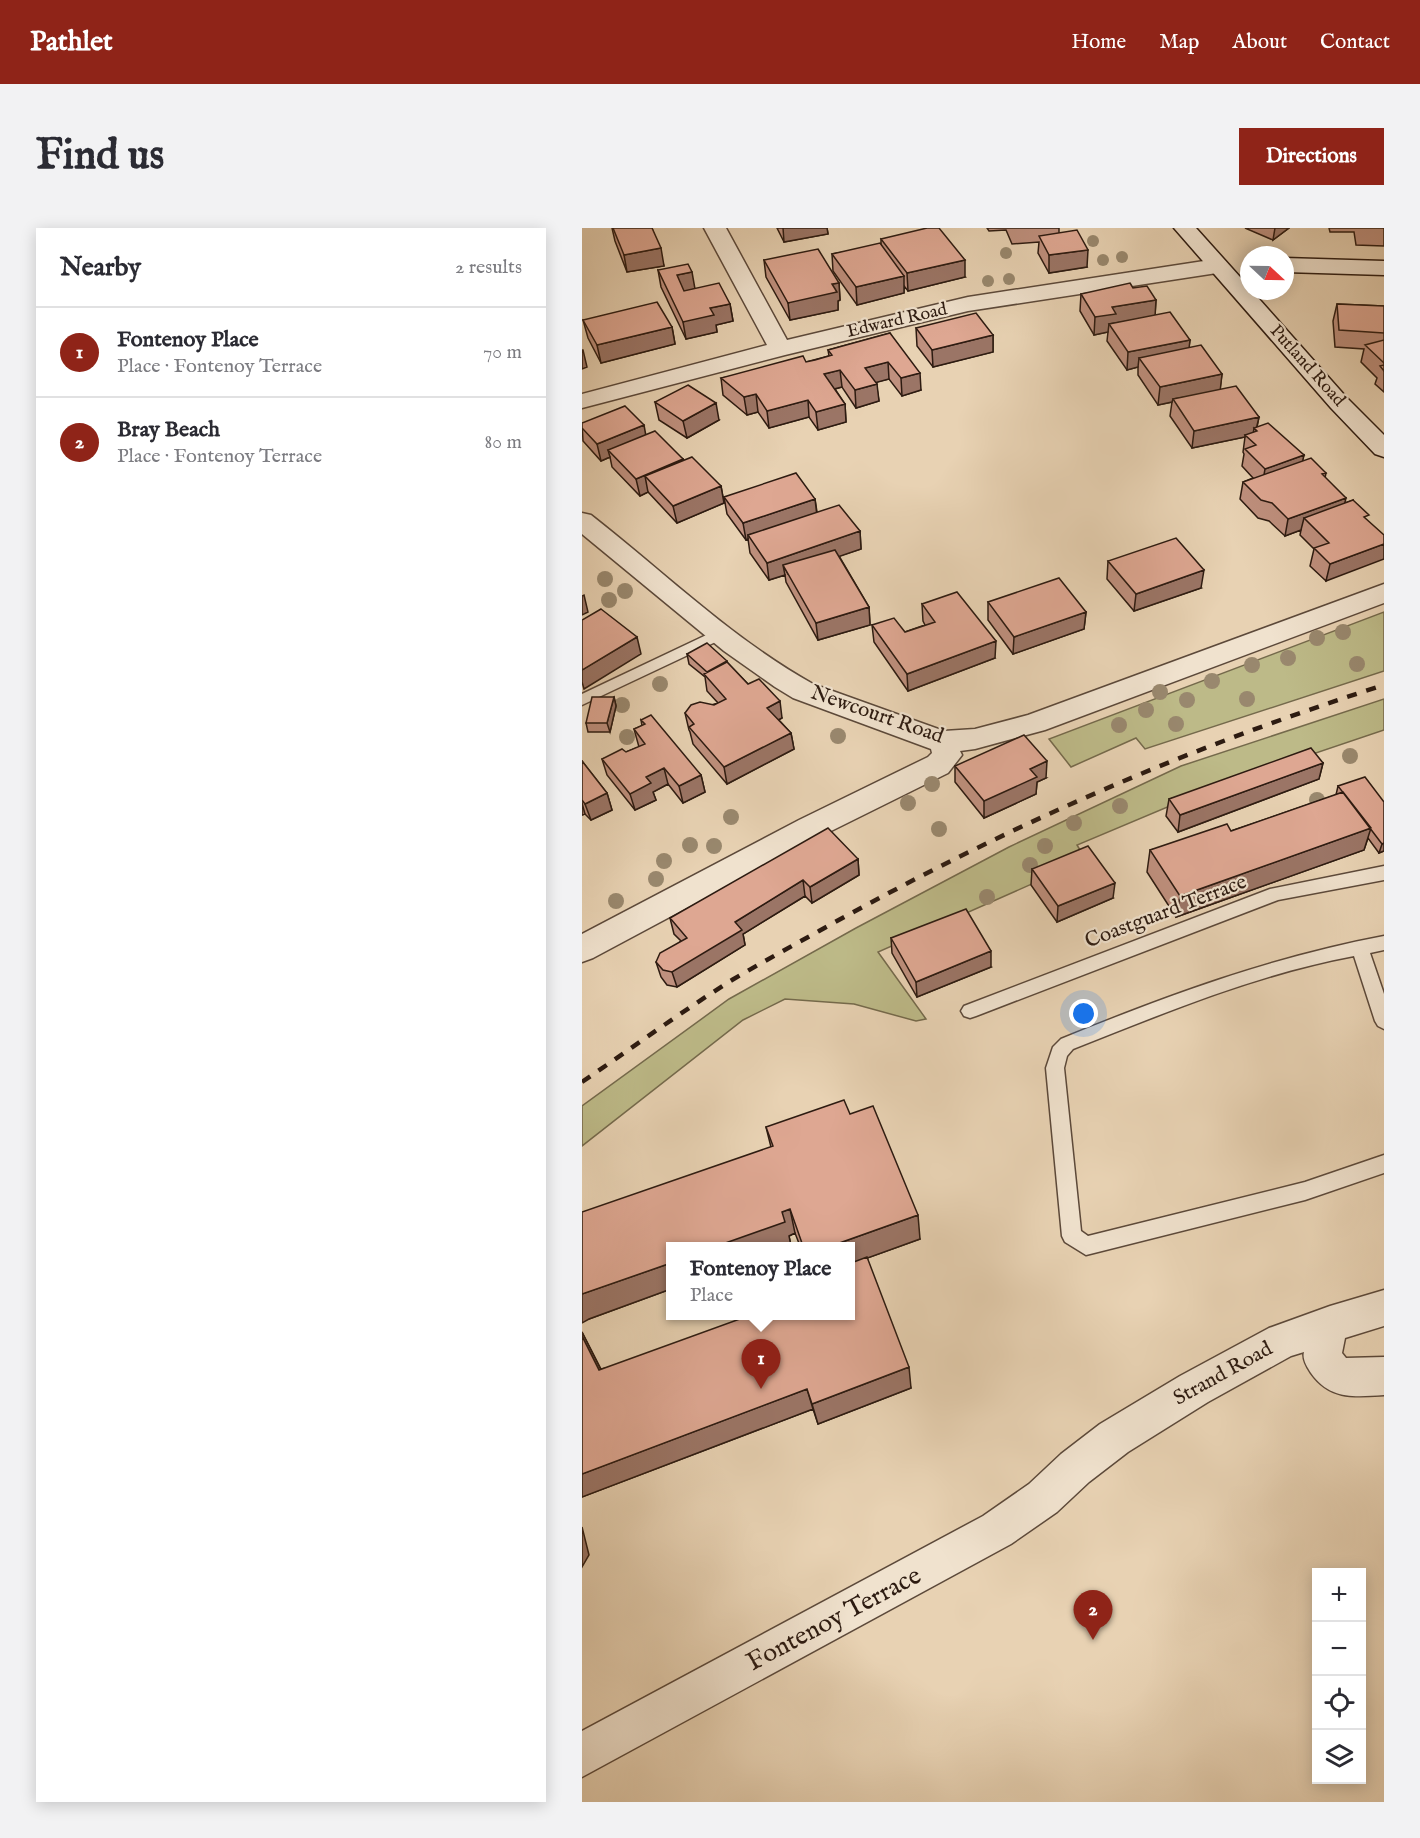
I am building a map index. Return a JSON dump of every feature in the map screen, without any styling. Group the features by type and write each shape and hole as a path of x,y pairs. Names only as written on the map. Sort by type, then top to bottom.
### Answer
{"street":[{"path":"715,228 780,349"},
{"name":"Putland Road","path":"1185,228 1339,403 1384,449"},
{"name":"Edward Road","path":"582,400 780,349 997,298 1217,266 1240,265"},
{"path":"1294,265 1384,268"},
{"name":"Newcourt Road","path":"582,521 761,667 803,690 943,741 975,739 1035,723 1384,593"},
{"path":"582,949 810,828 938,765 947,755 943,741"},
{"name":"Strand Road","path":"1075,1468 1114,1438 1194,1389 1282,1341 1384,1308"},
{"path":"1330,1324 1322,1357 1335,1374 1354,1378 1384,1376"},
{"name":"Fontenoy Terrace","path":"582,1755 997,1530 1043,1498 1075,1468"}],"lane":[{"path":"582,700 719,634"},
{"name":"Coastguard Terrace","path":"970,1011 1276,894 1384,873"},
{"path":"1380,1168 1294,1194 1086,1246 1072,1236 1055,1068 1059,1052 1066,1044 1158,1007 1263,971 1384,944"},
{"path":"1360,948 1384,1021"}],"shaded area":[{"path":"1384,612 1384,671 1145,749 1136,738 1071,767 1049,739"},
{"path":"1384,699 1384,730 1215,787 1077,845 1086,860 878,952 926,1019 916,1021 854,1004 785,999 743,1020 582,1146 582,1106 729,999 856,928 1009,847 1181,766"}],"building":[{"path":"613,228 652,228 661,248 624,255"},
{"path":"927,228 939,228 965,260 907,273 881,239"},
{"path":"1077,230 1088,250 1049,255 1039,236"},
{"path":"880,243 904,276 856,287 832,254"},
{"path":"818,249 839,283 832,284 837,292 788,303 764,260"},
{"path":"688,264 692,272 677,275 684,291 719,283 730,304 710,308 714,315 683,322 658,270"},
{"path":"1130,283 1133,288 1147,286 1156,300 1112,307 1116,314 1095,317 1081,294"},
{"path":"657,302 672,327 597,345 583,320"},
{"path":"1337,304 1384,306 1384,333 1339,330"},
{"path":"1170,312 1190,340 1128,352 1109,324"},
{"path":"976,313 993,335 932,350 916,328"},
{"path":"890,333 920,373 901,378 888,362 865,368 877,384 855,390 840,370 824,374 845,404 816,412 808,400 767,411 756,394 744,397 721,378 803,356 806,362 815,360 832,355 828,350"},
{"path":"1384,340 1384,363 1365,345"},
{"path":"1201,345 1222,374 1160,387 1139,358"},
{"path":"688,385 716,403 683,421 655,402"},
{"path":"1236,386 1259,417 1194,431 1173,399"},
{"path":"625,406 644,425 597,444 582,428 582,423"},
{"path":"1268,423 1304,455 1265,469 1245,449 1256,445 1245,435 1257,431 1254,428"},
{"path":"655,431 683,459 636,479 608,450"},
{"path":"692,457 721,486 673,506 645,476"},
{"path":"1311,458 1326,473 1322,474 1346,498 1288,519 1272,503 1261,500 1243,482"},
{"path":"796,473 815,499 743,523 724,497"},
{"path":"1353,500 1369,515 1364,517 1384,535 1384,544 1330,564 1314,548 1329,543 1304,518"},
{"path":"839,505 860,531 767,563 748,535"},
{"path":"1176,538 1204,570 1136,594 1108,561"},
{"path":"835,550 869,607 816,623 783,565"},
{"path":"1059,578 1086,612 1014,637 988,602"},
{"path":"957,592 996,641 907,674 872,625 894,618 905,632 935,622 922,604"},
{"path":"601,609 637,637 582,670 582,620"},
{"path":"707,643 727,661 707,672 687,654"},
{"path":"727,662 748,684 759,679 780,701 767,708 791,733 724,767 689,727 694,724 685,713 691,705 700,702 714,705 726,699 704,674"},
{"path":"592,697 614,697 607,723 586,723"},
{"path":"651,715 701,775 679,786 664,768 646,777 651,783 630,794 602,759 622,749 626,752 645,744 634,729 645,724 641,720"},
{"path":"1024,735 1047,761 1030,769 1037,777 984,801 955,766"},
{"path":"1311,748 1323,763 1180,815 1169,799"},
{"path":"582,761 607,793 585,804 582,800"},
{"path":"1365,777 1384,802 1384,843 1382,844 1338,786"},
{"path":"1343,792 1371,828 1180,896 1150,850 1227,824 1231,831"},
{"path":"828,828 858,859 810,887 803,880 735,922 742,930 672,972 663,970 656,962 660,953 687,938 670,918"},
{"path":"1088,846 1115,883 1058,906 1032,869"},
{"path":"966,909 991,951 916,982 891,938"},
{"path":"844,1100 850,1114 873,1106 918,1215 842,1242 802,1242 790,1209 782,1212 785,1222 728,1242 666,1242 666,1265 582,1294 582,1212 773,1146 766,1127"},
{"path":"867,1257 909,1367 812,1404 807,1389 582,1474 582,1336 599,1370 737,1320 855,1320 855,1262"}],"railway":[{"path":"582,1082 732,980 888,893 957,858 1095,793 1165,764 1237,736 1384,685"}],"place":[{"name":"Fontenoy Place","path":"761,1389"},
{"name":"Bray Beach","path":"1093,1640"}]}
